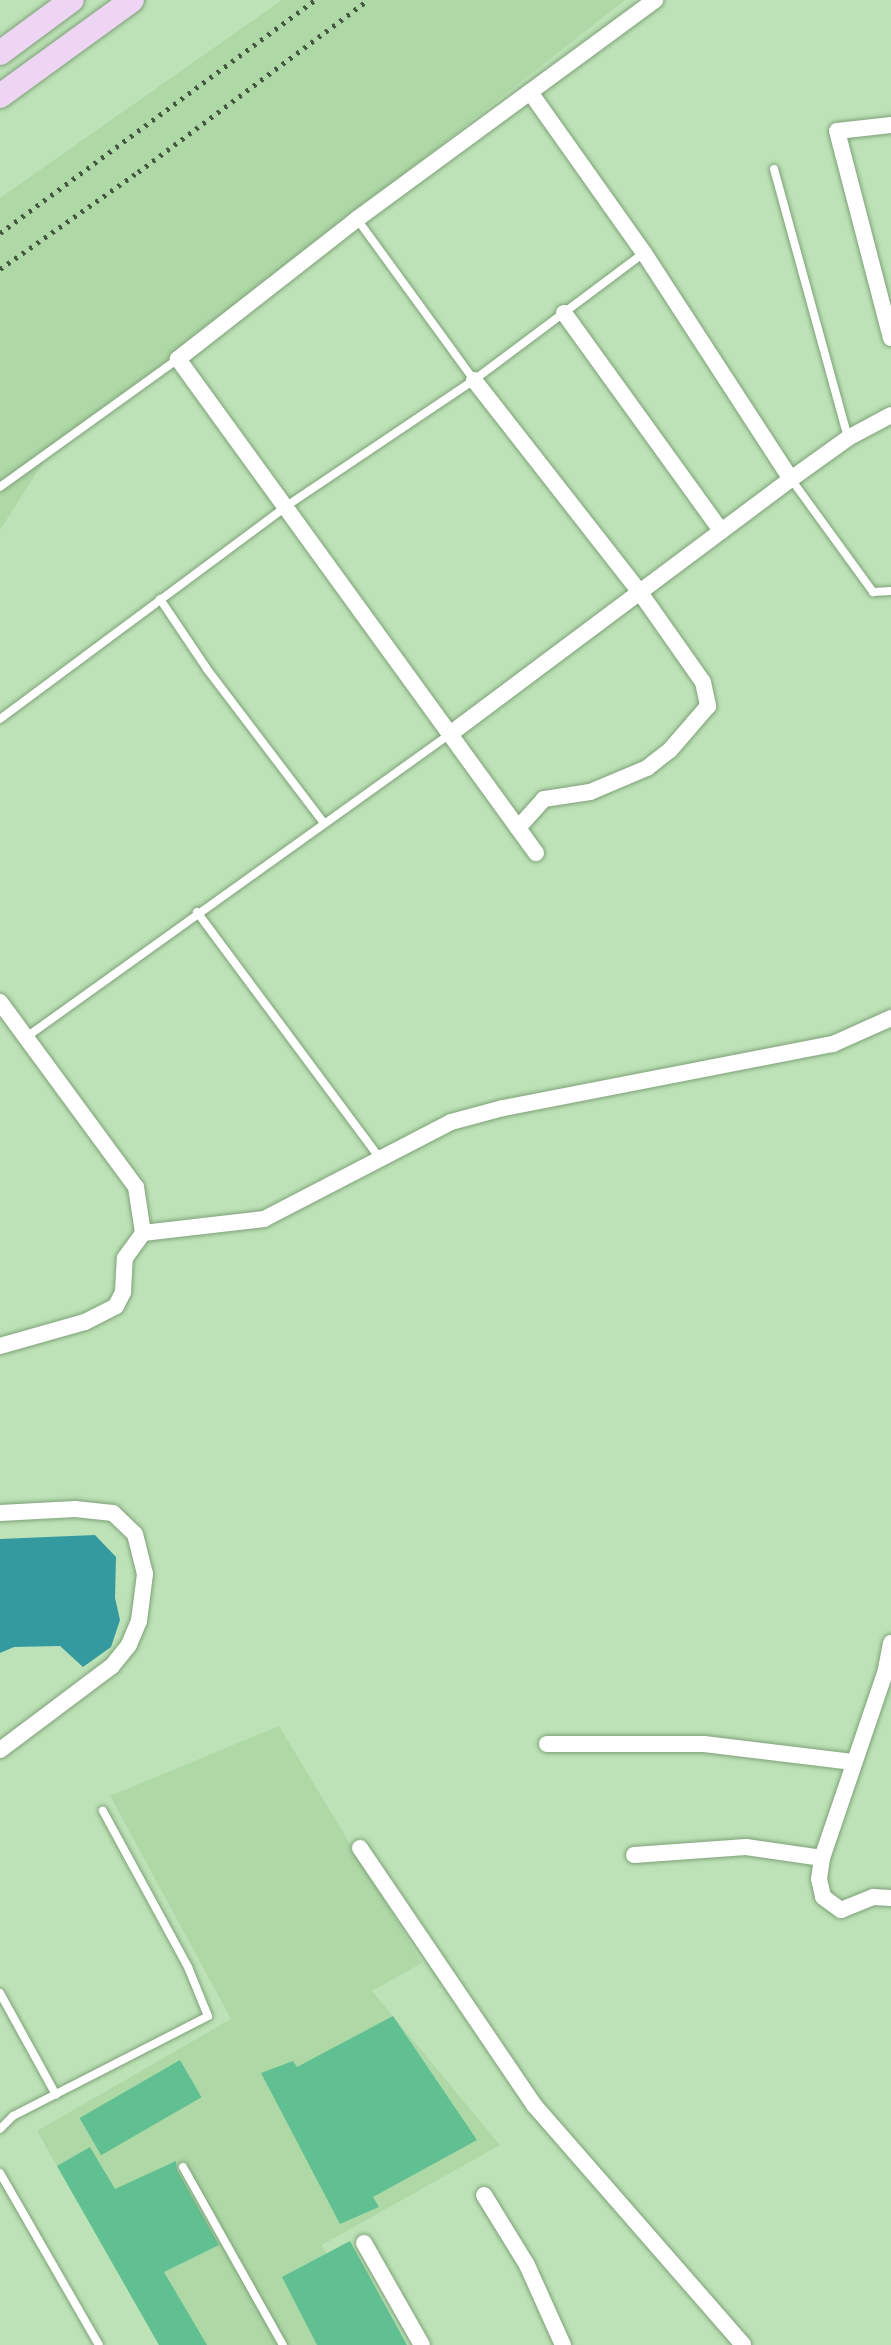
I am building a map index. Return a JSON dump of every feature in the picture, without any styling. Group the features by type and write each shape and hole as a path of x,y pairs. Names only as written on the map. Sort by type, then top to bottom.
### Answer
{"main road":[{"path":"0,52 72,0"},
{"path":"0,96 132,0"}],"street":[{"path":"537,853 178,359 357,219 655,0"},
{"path":"530,92 644,253 791,479"},
{"path":"891,125 837,131 891,338"},
{"path":"564,313 721,531"},
{"path":"474,380 639,591 703,682 708,706 670,750 647,768 590,792 544,799 518,828"},
{"path":"450,734 791,479 848,438 891,415"},
{"path":"0,1002 136,1187 143,1233 125,1258 123,1292 116,1306 85,1322 0,1346"},
{"path":"143,1233 264,1219 451,1122 493,1111 833,1044 891,1018"},
{"path":"0,1513 75,1509 113,1514 135,1534 145,1574 139,1621 129,1645 112,1666 0,1750"},
{"path":"891,1643 885,1673 822,1858 820,1888 829,1904 850,1910 873,1897 891,1898"},
{"path":"547,1744 704,1744 853,1762"},
{"path":"634,1855 746,1847 822,1858"},
{"path":"360,1848 534,2105 743,2345"},
{"path":"484,2195 527,2265 563,2345"},
{"path":"364,2243 422,2345"}],"lane":[{"path":"774,169 848,438"},
{"path":"357,219 474,380"},
{"path":"0,719 285,507 474,380 644,253"},
{"path":"0,488 178,359"},
{"path":"791,479 873,592 891,591"},
{"path":"160,599 207,669 323,822"},
{"path":"25,1038 197,912 450,734"},
{"path":"197,912 380,1157"},
{"path":"0,2129 13,2116 208,2016 188,1966 103,1811"},
{"path":"0,1993 56,2095"},
{"path":"183,2167 283,2345"},
{"path":"0,2173 99,2345"}],"shaded area":[{"path":"282,0 625,0 50,452 0,530 0,198"},
{"path":"279,1726 422,1963 372,1991 500,2145 322,2245 376,2345 159,2345 37,2131 231,2019 110,1796"}],"water":[{"path":"95,1535 116,1557 115,1598 120,1620 111,1647 83,1667 60,1646 14,1647 0,1653 0,1539"}],"building":[{"path":"393,2016 477,2140 373,2197 379,2207 340,2224 261,2073 293,2061 297,2067"},
{"path":"180,2060 202,2097 101,2155 80,2118"},
{"path":"90,2147 115,2189 176,2161 177,2170 219,2245 164,2272 207,2345 159,2345 57,2166"},
{"path":"350,2241 407,2345 317,2345 282,2277"}],"railway":[{"path":"0,233 315,0"},
{"path":"0,269 138,172 368,0"}]}
